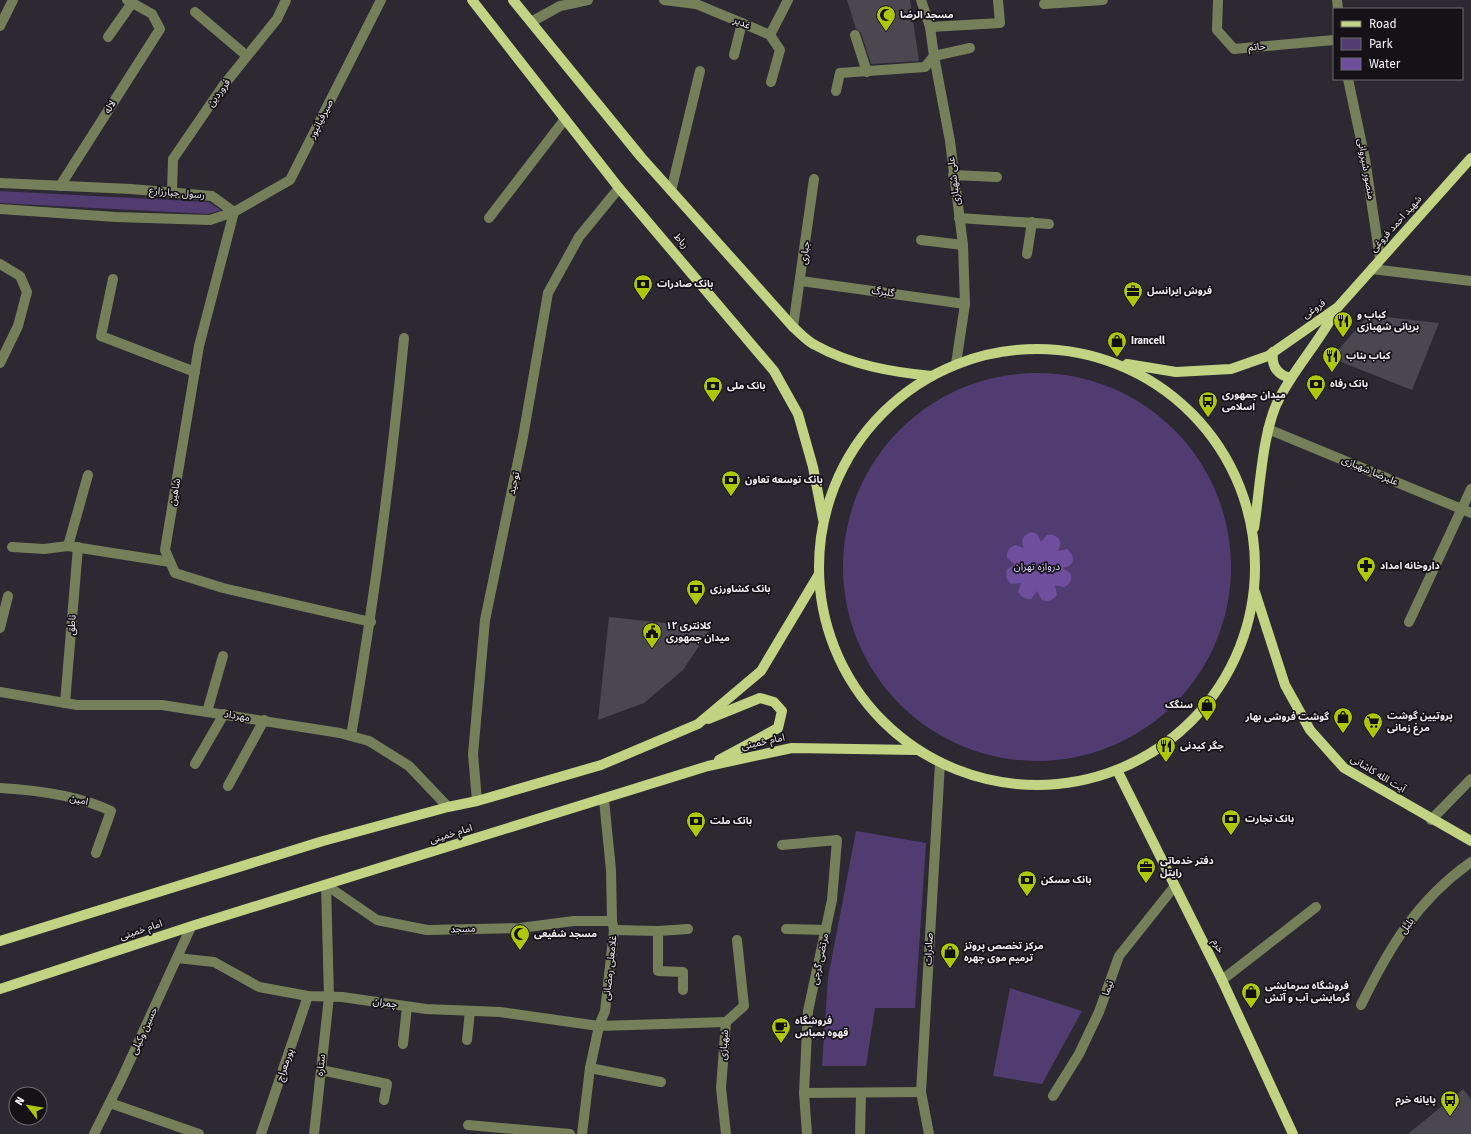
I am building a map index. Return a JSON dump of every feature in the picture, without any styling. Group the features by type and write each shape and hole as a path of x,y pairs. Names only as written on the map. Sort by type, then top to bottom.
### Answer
{"main road":[{"name":"رباط","path":"472,0 619,188 774,371 798,414 813,467 824,522"},
{"path":"513,0 671,192 793,327 814,344 854,362 894,372 932,376"},
{"name":"شهید احمد فروغی","path":"1338,307 1471,158"},
{"name":"فروغی","path":"1114,362 1176,372 1223,370 1268,356 1338,307"},
{"name":"فروغی","path":"1253,536 1268,429 1279,399 1291,378 1322,334 1338,307"},
{"path":"1034,348 1088,354 1114,362 1144,376 1164,388 1196,416 1228,459 1248,509 1253,536 1256,563 1250,617 1242,642 1231,666 1218,689 1202,710 1163,745 1141,759 1117,770 1092,778 1041,786 1014,785 964,773 940,763 917,750 896,734 877,716 846,674 835,651 827,626 822,600 819,574 824,522 841,472 866,433 888,408 909,391 932,376 956,364 1001,352 1034,348"},
{"path":"1273,352 1272,359 1278,372 1284,377 1291,378"},
{"path":"698,724 761,671 819,574"},
{"name":"آیت الله کاشانی","path":"1254,590 1285,685 1310,730 1344,768 1431,820 1471,841"},
{"path":"0,941 323,842 448,807 477,801 601,765 760,698 774,702 782,711 778,728 708,766"},
{"name":"امام خمینی","path":"0,989 191,927 604,800 708,766 792,748 917,750"},
{"name":"خرم","path":"1117,770 1174,887 1222,980 1293,1134"}],"street":[{"path":"0,26 13,0"},
{"name":"فروردین","path":"172,193 173,159 223,86 277,19 286,0"},
{"name":"صیرفیانپور","path":"234,212 290,180 380,0"},
{"path":"531,22 560,6 588,0"},
{"name":"غدیر","path":"664,0 696,4 770,35"},
{"path":"772,82 780,50 770,35 788,0"},
{"name":"علی شهبازی","path":"921,0 930,26 950,141 953,175 963,245 965,304 956,364"},
{"path":"930,26 1000,23 998,0"},
{"path":"1044,4 1103,0"},
{"name":"حاتم","path":"1218,0 1217,30 1234,48 1333,40"},
{"path":"108,37 129,1"},
{"name":"لاله","path":"60,186 160,29 152,14 129,1"},
{"path":"195,12 247,56"},
{"path":"734,56 742,23"},
{"path":"855,35 867,72"},
{"path":"836,91 840,73 925,67 934,56 970,48"},
{"path":"671,192 700,70"},
{"name":"منصور شیروانی","path":"1348,80 1365,159 1380,259"},
{"path":"489,218 566,119"},
{"path":"953,175 997,177"},
{"name":"جباری","path":"793,327 801,281 814,179"},
{"name":"رسول جبارزارع","path":"0,183 212,196 234,212"},
{"name":"توحید","path":"477,801 473,754 485,620 523,437 548,293 579,237 619,188"},
{"path":"0,209 116,217 210,220 234,212"},
{"name":"شاهین","path":"170,562 165,550 199,346 234,212"},
{"path":"959,218 1049,224"},
{"path":"1027,254 1032,222"},
{"path":"921,240 963,245"},
{"path":"0,264 20,276 27,292 18,326 0,363"},
{"path":"1372,269 1471,282"},
{"path":"113,279 101,336 195,372"},
{"name":"گلبرگ","path":"801,281 965,304"},
{"path":"351,736 371,622 387,501 404,338"},
{"name":"علیرضا شهبازی","path":"1268,429 1471,513"},
{"name":"ناطق","path":"65,703 73,546 88,475"},
{"path":"1409,622 1471,489"},
{"path":"12,547 44,549 73,546 170,562 175,573 223,588 371,622"},
{"path":"0,628 8,596"},
{"path":"207,712 223,656"},
{"name":"مهرداد","path":"0,692 77,705 162,705 264,720 351,736 369,741 409,766 448,807"},
{"path":"195,764 224,714"},
{"path":"228,786 264,720"},
{"name":"صادرات","path":"929,1134 921,1092 940,763"},
{"path":"1431,820 1471,779"},
{"name":"امین","path":"0,788 66,796 95,803 111,811 96,853"},
{"name":"غلامعلی رمضانی","path":"582,1134 590,1068 599,1026 605,1011 613,926 611,870 604,800"},
{"name":"مرتضی گرجی","path":"782,845 837,840 832,900 808,1011 804,1093 807,1134"},
{"name":"بلبل","path":"1361,1005 1383,961 1409,921 1449,877 1471,862"},
{"name":"مسجد","path":"326,885 377,920 427,930 520,928 574,921 658,931 688,930"},
{"name":"ستاره","path":"314,1134 329,996 326,885"},
{"name":"نیما","path":"1053,1096 1079,1054 1099,1012 1119,956 1174,887"},
{"path":"1222,980 1316,907"},
{"name":"حسین وکیلی","path":"94,1134 110,1103 191,927"},
{"path":"786,929 826,930"},
{"path":"658,931 658,970 683,972 683,990"},
{"name":"شهبازی","path":"726,1134 721,1088 726,1022 744,1006 737,940"},
{"name":"چمران","path":"177,958 214,962 259,987 308,996 329,996 407,1007 500,1012 599,1026 726,1022"},
{"name":"پورمعراج","path":"261,1134 308,996"},
{"path":"403,1044 407,1007"},
{"path":"467,1040 470,1011"},
{"path":"590,1068 661,1082"},
{"path":"321,1070 387,1084 384,1100"},
{"path":"804,1093 861,1094 921,1092"},
{"path":"860,1134 861,1094"},
{"path":"110,1103 199,1134"},
{"path":"468,1125 570,1134"}],"green space":[{"path":"0,191 208,202 221,210 208,214 0,203"},
{"name":"دروازه تهران","path":"1037,373 1075,377 1093,381 1111,388 1145,406 1174,430 1198,459 1216,493 1223,511 1227,529 1231,567 1227,605 1223,623 1216,641 1198,675 1174,704 1145,728 1111,746 1093,753 1075,757 1037,761 999,757 981,753 963,746 929,728 900,704 876,675 858,641 851,623 847,605 843,567 847,529 851,511 858,493 876,459 900,430 929,406 963,388 981,381 999,377"},
{"path":"856,831 926,843 915,1008 875,1008 866,1066 822,1066 828,978"},
{"path":"1010,988 1082,1011 1042,1084 993,1076"}],"water":[{"path":"1032,532 1037,534 1041,542 1047,535 1054,535 1060,541 1058,551 1067,549 1073,558 1070,565 1063,568 1071,574 1070,582 1064,587 1055,585 1057,595 1054,599 1047,601 1042,600 1037,591 1031,599 1024,598 1018,592 1021,583 1011,584 1006,577 1007,569 1015,565 1007,558 1008,550 1015,545 1024,548 1022,543 1023,538"}],"building":[{"name":"مسجد الرضا","path":"847,0 910,0 919,61 871,64 861,33 856,29"},
{"path":"1377,316 1439,323 1412,390 1331,358 1367,317"},
{"name":"کلانتری ۱۲ میدان جمهوری","path":"609,617 711,628 683,670 644,703 598,720"},
{"name":"پایانه خرم","path":"1463,1089 1471,1099 1471,1134 1408,1134"}],"place":[{"name":"مسجد الرضا","path":"886,32"},
{"name":"بانک صادرات","path":"643,301"},
{"name":"فروش ایرانسل","path":"1133,308"},
{"name":"کباب و بریانی شهبازی","path":"1343,338"},
{"name":"Irancell","path":"1117,358"},
{"name":"کباب بناب","path":"1332,373"},
{"name":"بانک رفاه","path":"1316,401"},
{"name":"بانک ملی","path":"713,403"},
{"name":"میدان جمهوری اسلامی","path":"1208,418"},
{"name":"بانک توسعه تعاون","path":"731,497"},
{"name":"داروخانه امداد","path":"1366,583"},
{"name":"بانک کشاورزی","path":"696,606"},
{"name":"کلانتری ۱۲ میدان جمهوری","path":"652,649"},
{"name":"سنگک","path":"1207,722"},
{"name":"گوشت فروشی بهار","path":"1343,734"},
{"name":"پروتیین گوشت مرغ زمانی","path":"1373,739"},
{"name":"جگر کیدنی","path":"1166,763"},
{"name":"بانک تجارت","path":"1231,836"},
{"name":"بانک ملت","path":"696,838"},
{"name":"دفتر خدماتی رایتل","path":"1146,884"},
{"name":"بانک مسکن","path":"1027,897"},
{"name":"مسجد شفیعی","path":"520,951"},
{"name":"مرکز تخصص پروتز ترمیم موی چهره","path":"950,969"},
{"name":"فروشگاه سرمایشی گرمایشی آب و آتش","path":"1251,1009"},
{"name":"فروشگاه قهوه بمباس","path":"781,1044"},
{"name":"پایانه خرم","path":"1450,1117"}]}
